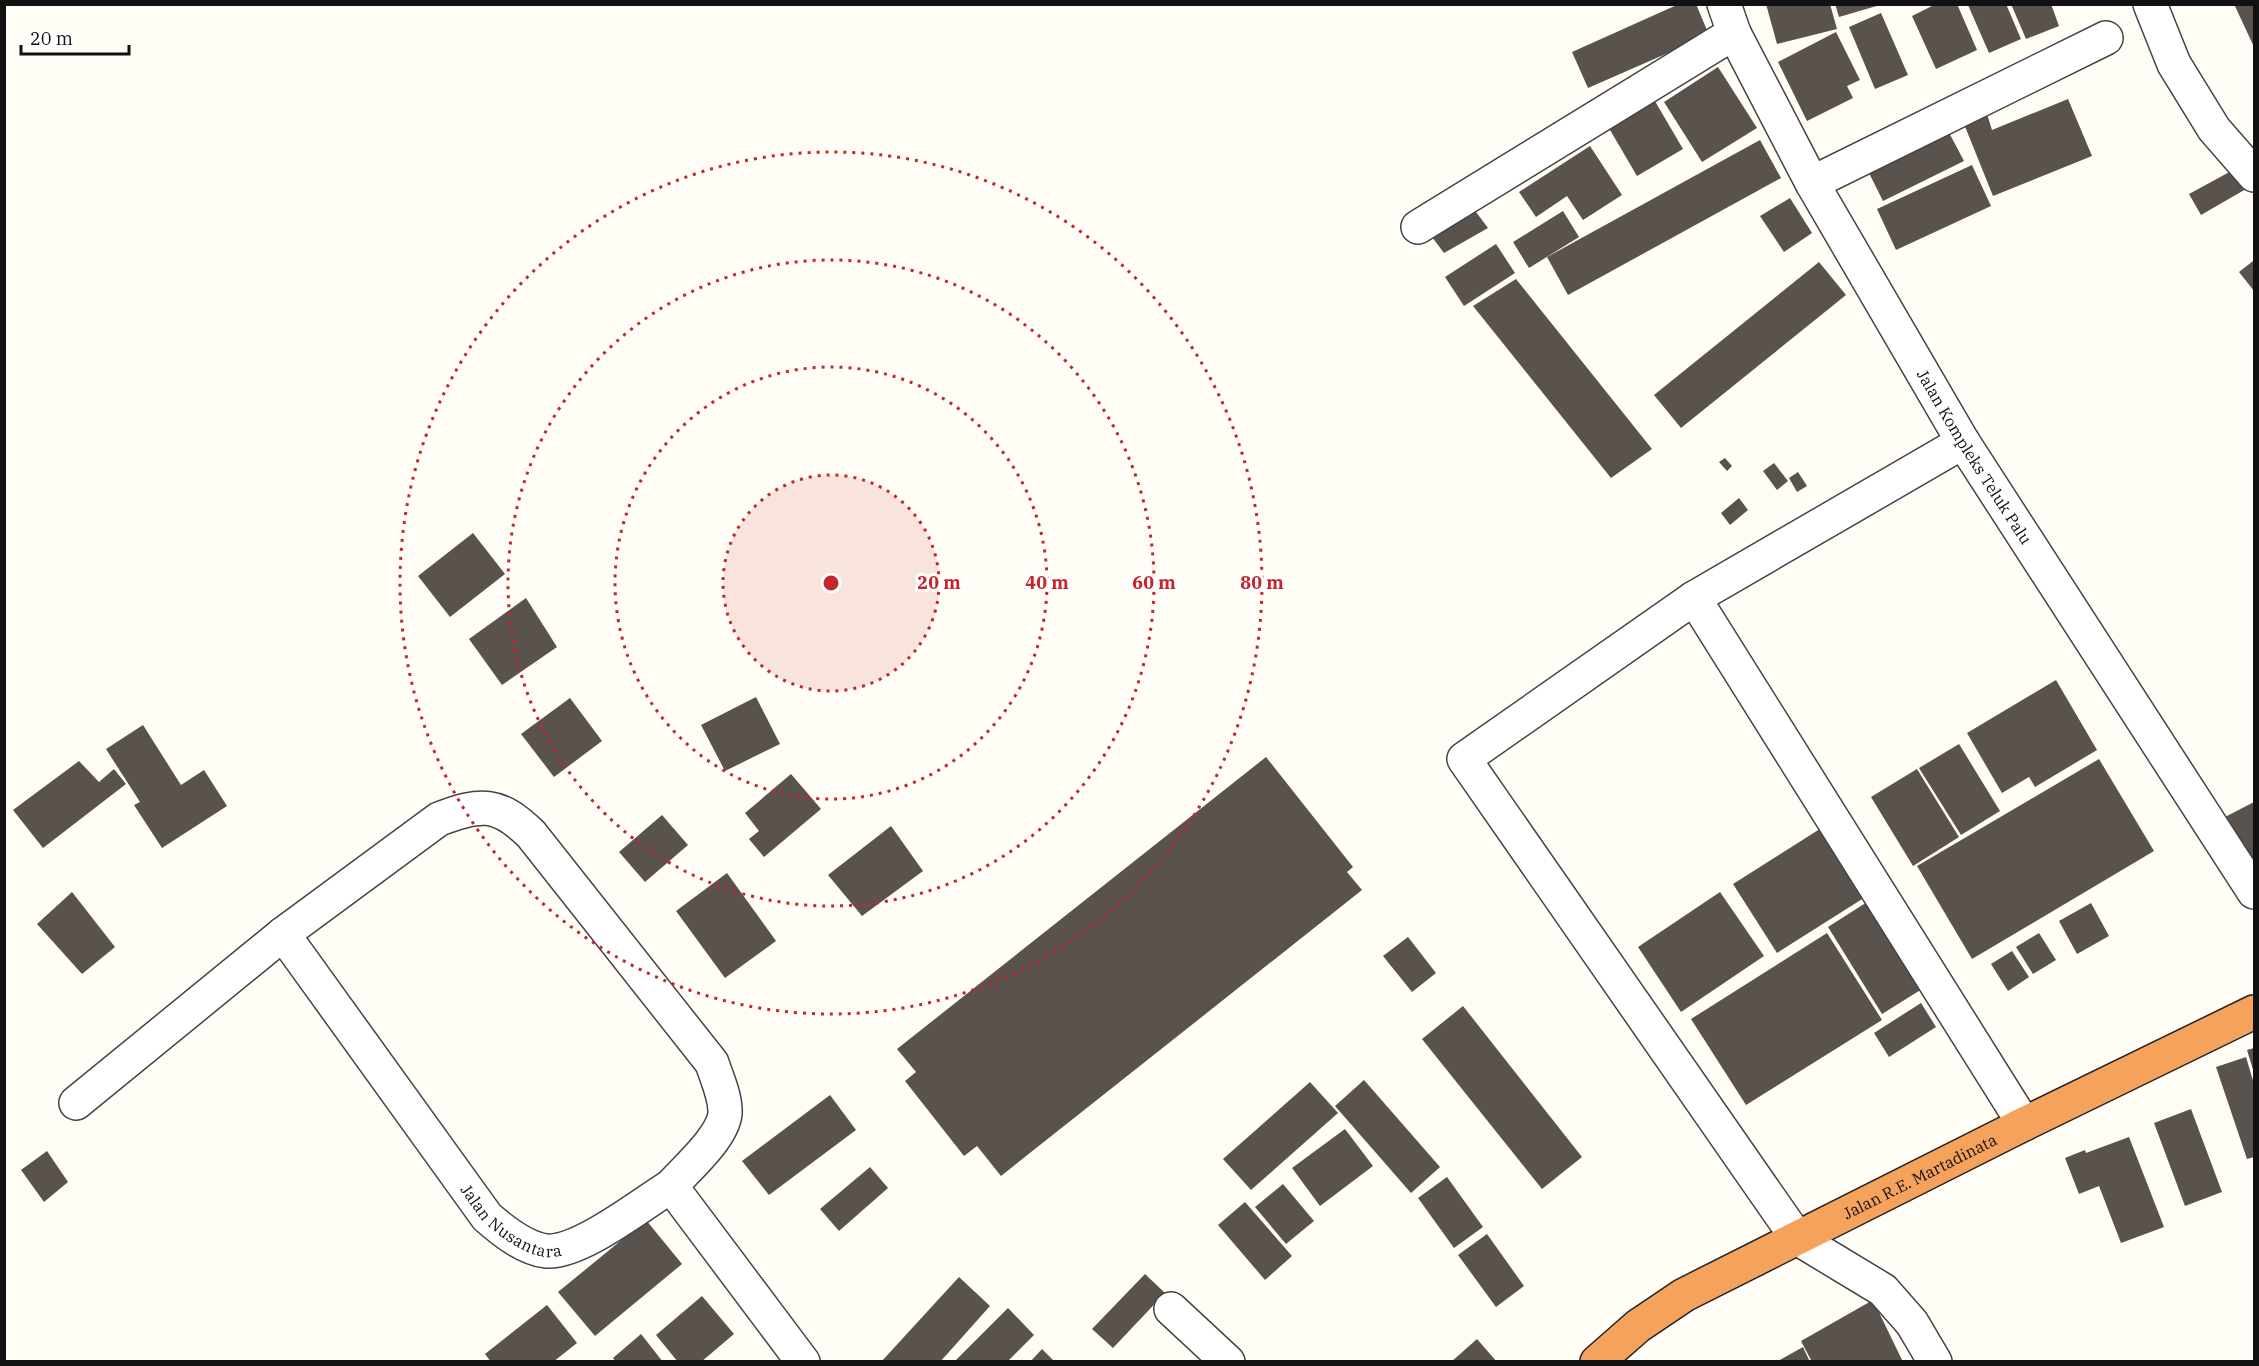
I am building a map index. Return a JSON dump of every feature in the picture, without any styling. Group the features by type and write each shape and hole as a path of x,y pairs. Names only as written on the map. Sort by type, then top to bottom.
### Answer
{"highway":[{"name":"Jalan R.E. Martadinata","path":"1597,1362 1638,1326 1684,1295 2024,1124 2254,1012"}],"street":[{"path":"2150,4 2174,64 2214,129 2254,175"},
{"path":"1418,226 1729,19"},
{"name":"Jalan Kompleks Teluk Palu","path":"1729,19 1812,183 1963,442 2254,892"},
{"path":"1812,183 2106,38"},
{"path":"1935,1362 1911,1323 1883,1290 1797,1238 1464,759 1694,598 1963,442"},
{"path":"1694,598 2024,1124"},
{"name":"Jalan Nusantara","path":"76,1103 283,934 439,819 469,807 496,810 515,819 531,834 712,1063 722,1092 724,1115 716,1136 671,1186 583,1242 562,1250 545,1251 518,1240 487,1217 283,934"},
{"path":"671,1186 803,1362"},
{"path":"1171,1309 1228,1362"}],"building":[{"path":"1679,4 1696,4 1709,35 1588,88 1572,52"},
{"path":"1766,4 1830,4 1837,29 1777,44"},
{"path":"1835,4 1880,4 1880,5 1839,17"},
{"path":"1936,4 1957,4 1977,50 1936,69 1912,16"},
{"path":"2006,4 2021,39 1989,53 1968,5"},
{"path":"2011,4 2051,4 2059,26 2026,39"},
{"path":"2234,4 2254,4 2254,47"},
{"path":"1881,13 1908,75 1875,89 1849,27"},
{"path":"1836,32 1860,80 1847,86 1853,98 1807,121 1778,62"},
{"path":"1718,67 1757,128 1702,162 1664,102"},
{"path":"1649,91 1683,149 1637,176 1603,118"},
{"path":"2068,99 2092,156 1993,196 1964,124 1987,114 1992,130"},
{"path":"1945,125 1964,161 1883,201 1865,165"},
{"path":"1760,140 1781,178 1568,295 1547,257"},
{"path":"1590,146 1622,195 1583,220 1567,196 1536,217 1519,192"},
{"path":"1972,165 1991,206 1896,250 1877,209"},
{"path":"2235,169 2246,189 2201,215 2189,194"},
{"path":"1790,198 1812,233 1784,252 1760,216"},
{"path":"1470,204 1488,228 1444,253 1426,229"},
{"path":"1563,211 1579,237 1529,268 1513,242"},
{"path":"1496,244 1515,273 1464,306 1445,277"},
{"path":"1819,262 1846,295 1681,428 1654,395"},
{"path":"2254,262 2254,291 2239,272"},
{"path":"1516,279 1652,449 1611,478 1473,306"},
{"path":"1725,458 1732,466 1727,471 1719,462"},
{"path":"1774,463 1788,481 1777,490 1763,471"},
{"path":"1798,472 1807,486 1797,492 1789,478"},
{"path":"1739,498 1748,510 1730,525 1721,513"},
{"path":"473,533 505,574 450,617 418,576"},
{"path":"526,598 557,647 502,685 469,639"},
{"path":"2056,680 2097,750 2035,787 2029,777 2002,793 1967,733"},
{"path":"756,697 780,744 725,771 701,725"},
{"path":"570,698 602,741 554,777 521,734"},
{"path":"143,725 181,785 204,770 227,806 162,848 134,805 140,802 106,749"},
{"path":"1959,744 2000,811 1961,835 1919,768"},
{"path":"1266,757 1353,867 1347,872 1362,890 1001,1176 977,1146 964,1156 905,1081 916,1072 897,1049"},
{"path":"2099,759 2154,851 1972,959 1917,866"},
{"path":"79,761 99,782 114,769 126,784 43,848 13,810"},
{"path":"1917,769 1959,837 1913,866 1871,797"},
{"path":"791,774 821,809 764,857 749,839 759,831 745,813"},
{"path":"2254,802 2254,875 2225,817"},
{"path":"662,815 688,845 645,882 619,852"},
{"path":"891,826 923,871 862,916 828,875"},
{"path":"1823,827 1867,896 1777,953 1733,884"},
{"path":"727,873 776,941 725,978 676,911"},
{"path":"72,892 115,947 82,974 37,924"},
{"path":"1720,892 1764,956 1681,1012 1638,947"},
{"path":"1875,897 1930,984 1882,1014 1828,927"},
{"path":"2091,903 2109,936 2077,954 2059,921"},
{"path":"1827,933 1882,1020 1746,1105 1691,1019"},
{"path":"2039,933 2056,960 2033,974 2016,947"},
{"path":"1408,937 1436,973 1412,992 1383,956"},
{"path":"2012,951 2029,977 2008,991 1991,964"},
{"path":"1921,1003 1936,1027 1889,1057 1874,1033"},
{"path":"1463,1006 1582,1157 1542,1189 1422,1039"},
{"path":"2254,1048 2254,1073 2247,1050"},
{"path":"2246,1057 2254,1084 2254,1157 2247,1159 2216,1067"},
{"path":"1364,1080 1440,1167 1411,1193 1335,1106"},
{"path":"1310,1082 1338,1113 1251,1190 1223,1159"},
{"path":"830,1095 856,1130 769,1195 742,1161"},
{"path":"2191,1109 2222,1192 2185,1206 2154,1123"},
{"path":"1345,1129 1373,1166 1320,1206 1292,1168"},
{"path":"2129,1137 2164,1227 2121,1243 2099,1186 2079,1194 2065,1158"},
{"path":"47,1151 68,1182 44,1202 21,1170"},
{"path":"870,1167 888,1188 839,1231 820,1209"},
{"path":"1447,1177 1483,1227 1454,1248 1418,1198"},
{"path":"1283,1184 1314,1221 1286,1244 1255,1207"},
{"path":"1245,1202 1292,1256 1265,1280 1218,1225"},
{"path":"646,1220 682,1264 595,1336 558,1292"},
{"path":"1487,1234 1524,1286 1496,1307 1458,1255"},
{"path":"1145,1274 1165,1293 1113,1348 1092,1329"},
{"path":"959,1277 990,1306 940,1362 881,1362"},
{"path":"702,1296 734,1334 701,1362 678,1362 656,1335"},
{"path":"1873,1300 1903,1362 1812,1362 1801,1341"},
{"path":"547,1305 577,1343 553,1362 491,1362 485,1354"},
{"path":"1008,1308 1034,1335 1007,1362 954,1362"},
{"path":"641,1334 663,1362 616,1362 613,1358"},
{"path":"1477,1339 1497,1362 1451,1362"},
{"path":"1803,1347 1810,1362 1776,1362"},
{"path":"1042,1349 1055,1362 1030,1362"}]}
